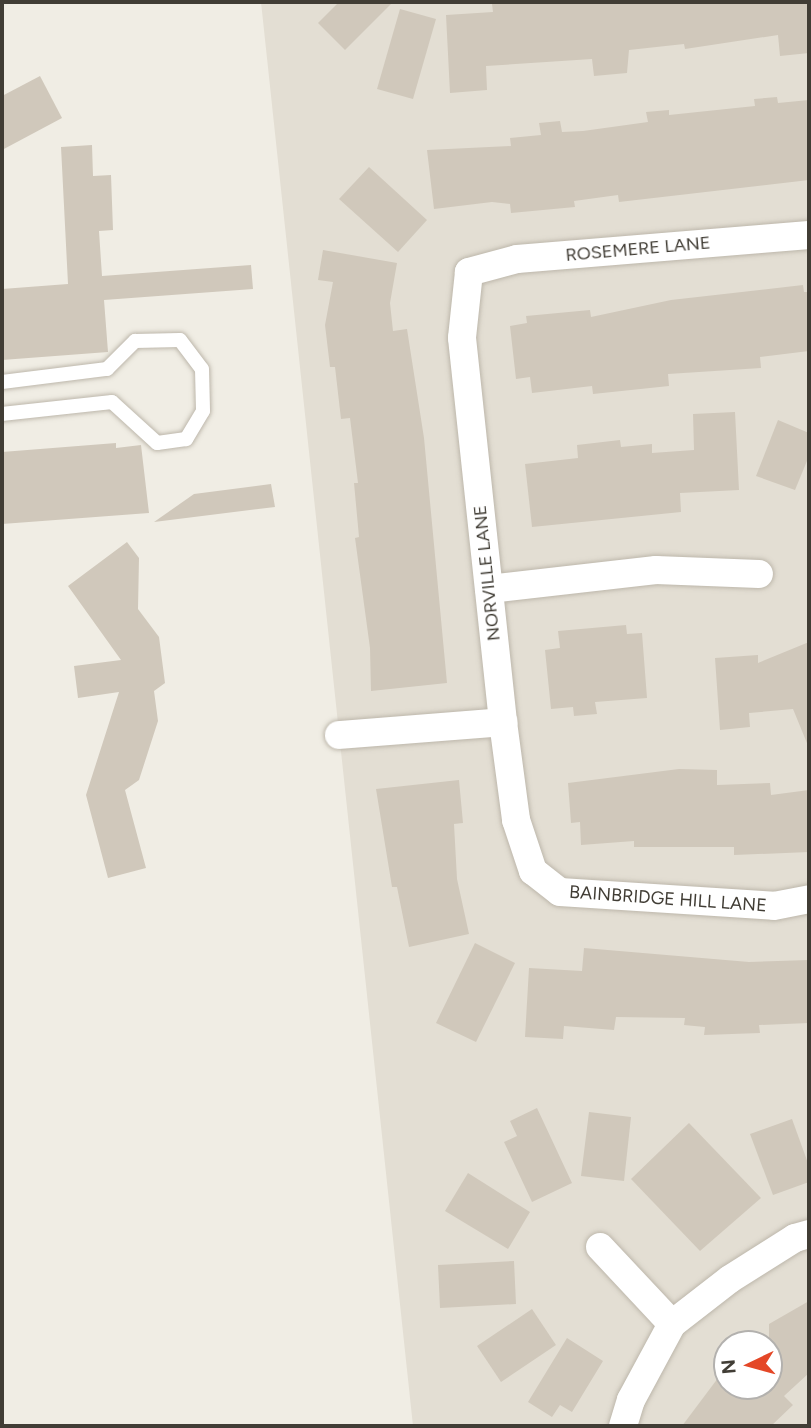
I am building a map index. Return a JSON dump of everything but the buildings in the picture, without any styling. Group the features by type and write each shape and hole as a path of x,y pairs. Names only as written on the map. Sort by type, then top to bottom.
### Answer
{"street":[{"name":"ROSEMERE LANE","path":"469,272 517,259 809,234"},
{"name":"NORVILLE LANE","path":"469,272 462,338 503,722 516,820 533,871"},
{"path":"489,589 656,570 759,574"},
{"path":"339,735 503,722"},
{"name":"BAINBRIDGE HILL LANE","path":"533,871 560,892 774,906 809,899"},
{"path":"623,1426 631,1400 672,1324 730,1279 795,1238 809,1234"},
{"path":"600,1247 672,1324"}],"lane":[{"path":"2,382 107,369 135,341 180,340 202,369 203,411 186,439 157,443 112,402 2,414"}],"shaded area":[{"path":"261,2 809,2 809,1426 413,1426"}]}
